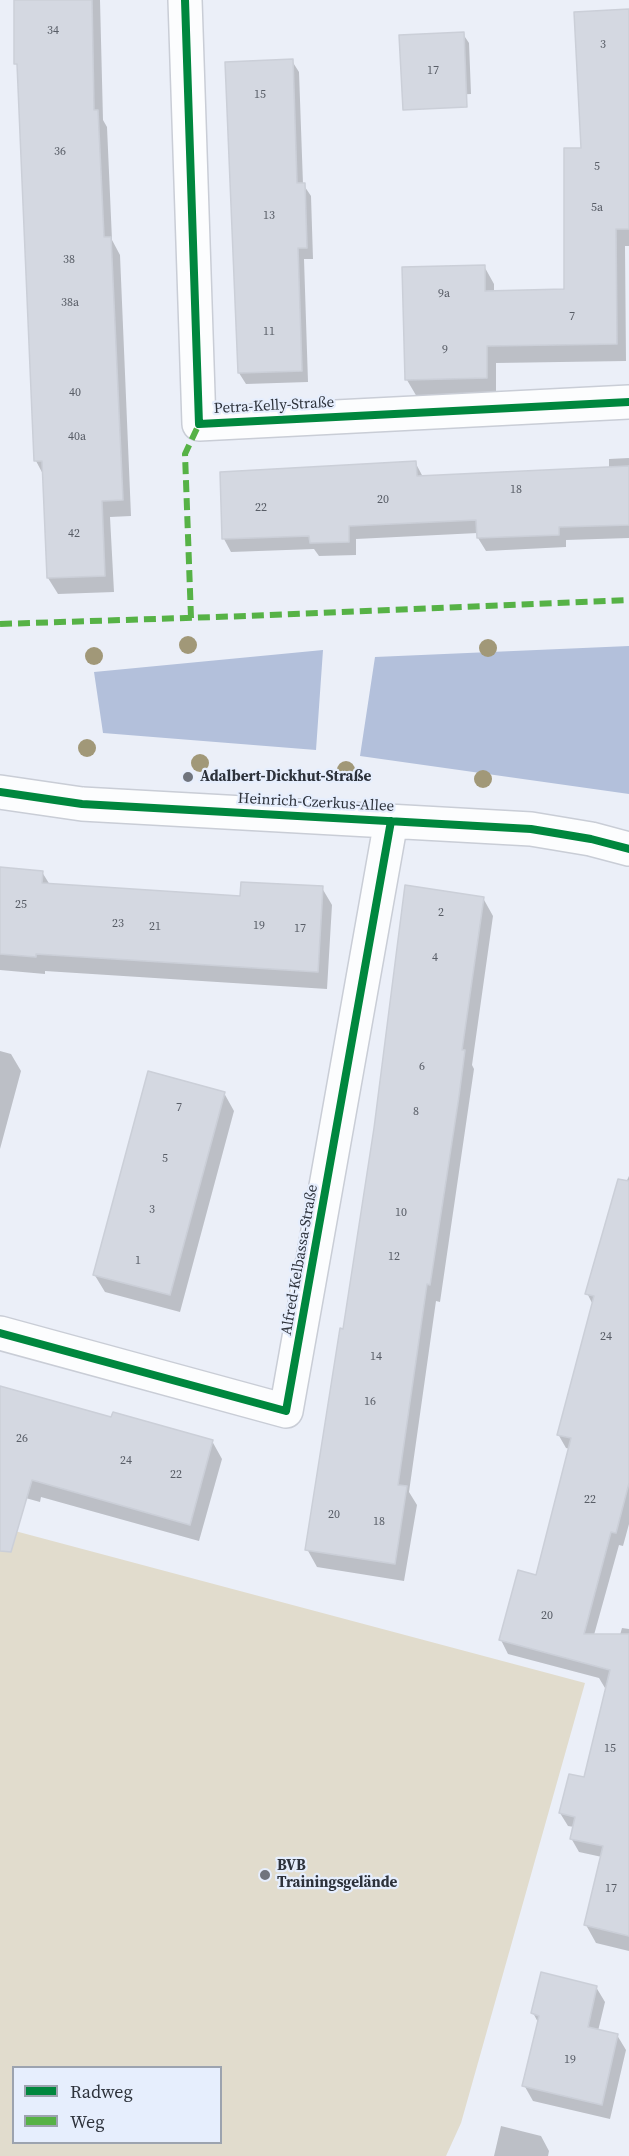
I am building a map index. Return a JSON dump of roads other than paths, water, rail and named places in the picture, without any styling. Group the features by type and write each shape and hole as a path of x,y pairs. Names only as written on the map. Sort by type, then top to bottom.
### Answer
{"street":[{"name":"Petra-Kelly-Straße","path":"185,0 199,424 629,402"},
{"name":"Heinrich-Czerkus-Allee","path":"0,792 82,804 531,829 591,838 629,849"},
{"name":"Alfred-Kelbassa-Straße","path":"0,1333 286,1411 391,821"}],"water":[{"path":"629,646 629,794 360,756 375,657"},
{"path":"323,650 316,750 103,733 94,672"}],"place":[{"name":"Adalbert-Dickhut-Straße","path":"188,777"},
{"name":"BVB Trainingsgelände","path":"265,1875"}]}
